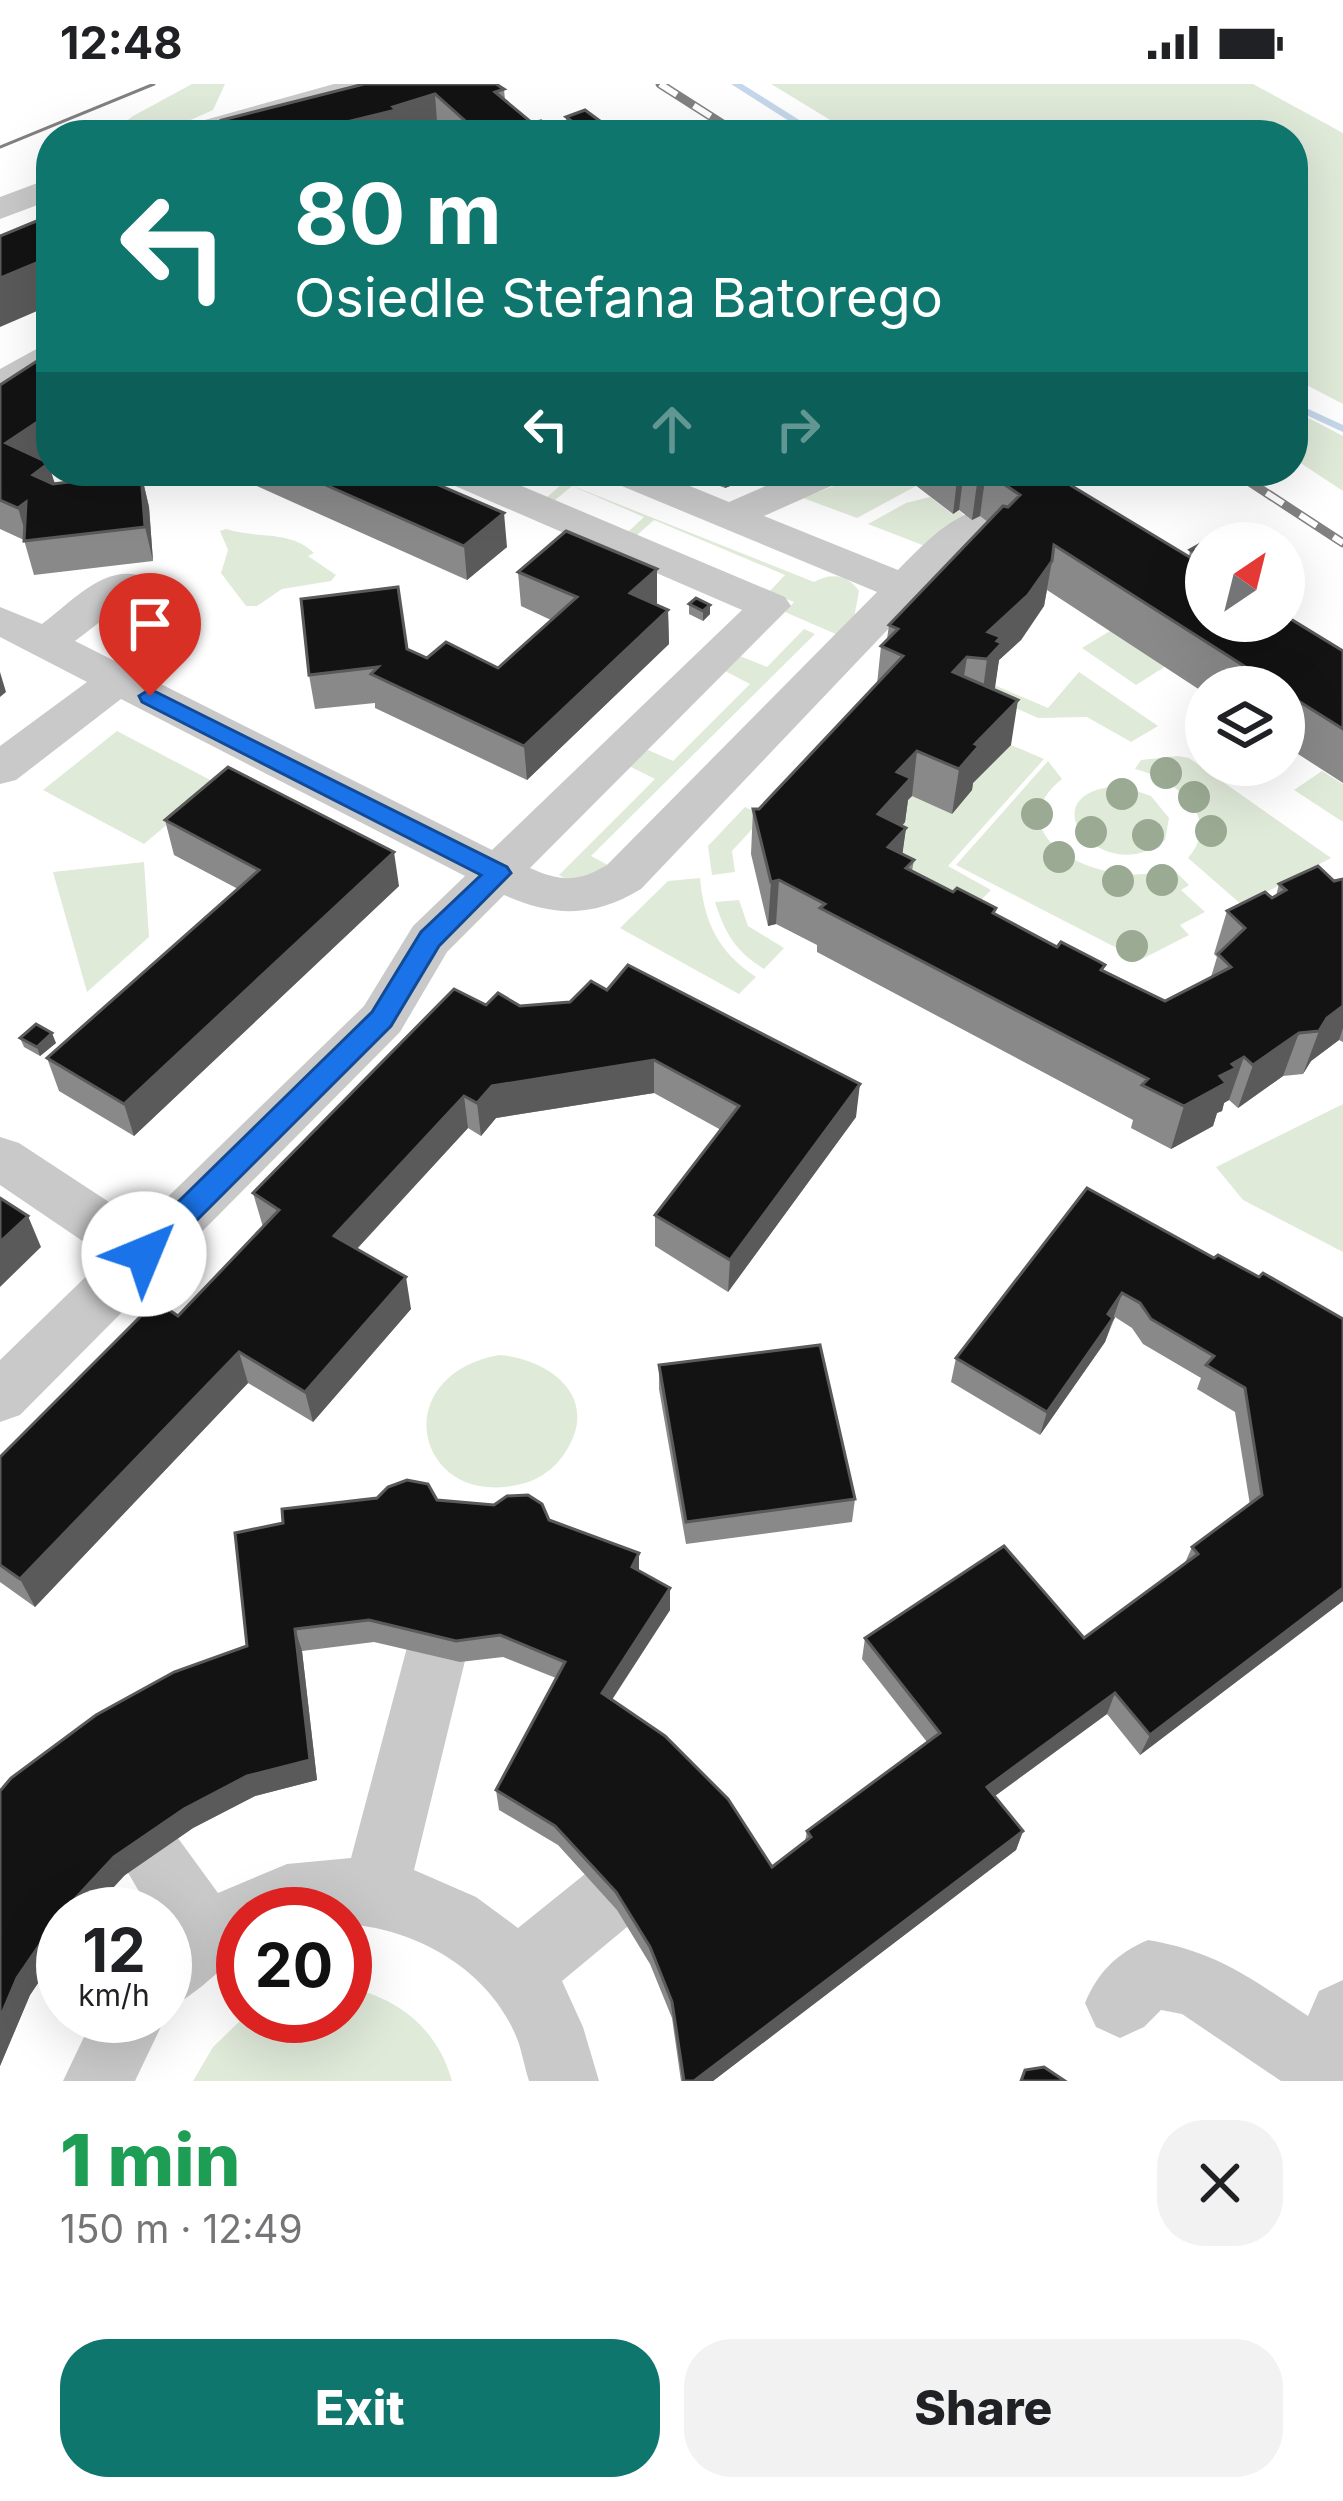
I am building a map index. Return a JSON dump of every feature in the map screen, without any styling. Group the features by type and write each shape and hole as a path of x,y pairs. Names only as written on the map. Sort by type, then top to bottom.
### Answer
{"street":[{"path":"212,120 235,98 238,84"},
{"path":"286,84 359,87"},
{"path":"240,120 359,87"},
{"path":"0,209 36,194"},
{"path":"0,385 36,362"},
{"path":"0,1397 382,1019 430,939 770,605 488,486"},
{"path":"656,486 905,588"},
{"path":"730,516 798,486"},
{"path":"0,620 499,873 552,896 578,899 599,895 624,877 905,588 962,532 984,520"},
{"path":"44,643 122,584"},
{"path":"0,769 118,680"},
{"path":"751,747 799,768"},
{"path":"0,1158 144,1254"},
{"path":"375,1893 431,1658 472,1526"},
{"path":"152,1857 216,1936"},
{"path":"372,1893 449,1915 501,1956 542,2012 564,2081"},
{"path":"515,1975 609,1898"},
{"path":"1120,2003 1148,1974 1172,1975 1194,1982 1331,2061"},
{"path":"98,2081 117,2043"}],"green space":[{"path":"192,84 225,84 213,110 191,120 128,120"},
{"path":"771,84 1253,84 1343,133 1343,404 1308,386 1308,120 830,120"},
{"path":"1308,418 1343,436 1343,491 1308,468"},
{"path":"560,486 572,486 554,501 546,498"},
{"path":"572,486 814,582 845,578 859,591 854,618 838,635 785,612 794,602 769,592 785,575 654,520 636,536 628,532 644,517"},
{"path":"834,486 916,486 857,518 803,498"},
{"path":"930,497 969,520 930,548 868,524 906,503"},
{"path":"220,531 295,541 336,575 331,581 282,589 257,606 246,606 221,573 228,550"},
{"path":"804,629 815,634 591,856 617,870 569,880 559,875 655,779 629,766 646,749 673,761 750,684 725,671 740,656 767,667"},
{"path":"1110,631 1166,666 1136,685 1082,648"},
{"path":"1079,672 1158,726 1131,742 1087,717 1038,718 988,696 992,684 1048,708"},
{"path":"117,731 216,783 144,844 43,790"},
{"path":"1011,745 1044,759 948,866 991,890 946,936 873,859 892,817 912,796 968,788"},
{"path":"1185,757 1185,786 1229,786 1331,858 1242,905 1188,858 1198,843 1197,814 1178,790 1135,769 1141,760"},
{"path":"1048,761 1062,779 1043,801 1040,821 1048,840 1091,867 1146,874 1172,868 1189,885 1181,890 1205,912 1180,925 1189,935 1140,960 956,865"},
{"path":"1322,771 1343,784 1343,822 1294,790"},
{"path":"1122,786 1151,796 1169,818 1165,840 1141,853 1118,854 1098,847 1082,834 1075,819 1077,803 1092,792"},
{"path":"745,807 764,816 732,851 735,872 712,875 708,846"},
{"path":"144,862 149,937 87,992 53,872"},
{"path":"700,878 715,935 756,977 739,994 620,928 668,881"},
{"path":"739,900 748,926 784,948 764,969 732,940 715,902"},
{"path":"1343,1104 1343,1252 1243,1200 1216,1167"},
{"path":"499,1355 533,1363 562,1381 577,1409 577,1425 566,1451 544,1474 521,1484 486,1487 458,1478 438,1461 428,1438 428,1413 439,1388 462,1368"},
{"path":"372,1995 398,2007 426,2031 452,2081 193,2081 217,2043 372,2043"}],"building":[{"path":"364,84 496,84 504,89 495,92 528,120 464,120 435,94 355,120 222,120"},
{"path":"585,110 599,120 570,120 566,117"},
{"path":"36,221 36,263 0,278 0,236"},
{"path":"36,362 36,423 6,443 36,457 36,486 142,486 145,527 24,541 26,502 18,508 0,500 0,385"},
{"path":"328,486 441,486 504,513 464,546"},
{"path":"1007,486 1072,486 1185,554 1185,628 1054,545 1052,561 1028,595 988,632 1001,637 997,641 1002,643 987,659 967,657 953,672 1018,700 975,744 979,746 959,769 917,751 897,772 911,778 878,814 906,828 888,847 914,860 906,868 996,908 993,913 1057,947 1061,942 1105,965 1101,970 1165,1001 1231,967 1218,954 1245,928 1227,911 1265,892 1272,898 1286,890 1279,884 1318,866 1334,881 1343,879 1343,1006 1319,1031 1299,1033 1253,1065 1244,1057 1232,1064 1236,1068 1220,1076 1226,1083 1184,1106 1142,1085 1148,1079 820,908 825,904 779,880 771,882 753,809 759,809 903,656 881,646 898,629 889,625 1003,506 1020,495"},
{"path":"566,531 657,569 630,593 668,610 524,746 371,674 378,667 309,675 301,599 398,587 407,649 427,658 446,642 498,668 577,597 518,572"},
{"path":"696,598 710,605 703,611 689,604"},
{"path":"1305,628 1343,651 1343,729 1305,705 1305,666 1244,666 1206,642 1305,642"},
{"path":"228,767 394,852 124,1104 47,1058 259,870 165,820"},
{"path":"628,965 860,1084 730,1260 655,1215 739,1106 654,1060 492,1086 477,1103 464,1096 334,1236 406,1277 305,1392 239,1352 20,1579 0,1565 0,1457 156,1301 178,1316 279,1210 253,1193 454,989 486,1005 498,993 520,1006 570,1002 591,981 607,990"},
{"path":"36,1024 52,1033 37,1047 20,1038"},
{"path":"1087,1188 1214,1258 1218,1255 1259,1277 1263,1273 1343,1319 1343,1588 1150,1735 1115,1693 987,1787 1023,1831 694,2081 684,2081 672,2002 650,1947 616,1892 555,1826 496,1790 565,1662 500,1635 456,1641 369,1620 295,1629 310,1760 247,1776 184,1809 114,1857 86,1887 36,1887 36,1950 17,1978 0,2018 0,1791 96,1715 174,1672 247,1646 235,1533 283,1523 282,1509 377,1498 388,1487 407,1480 428,1484 437,1500 494,1505 507,1496 528,1495 542,1504 549,1520 639,1553 632,1567 670,1588 602,1693 665,1736 728,1799 772,1867 811,1837 807,1831 940,1733 865,1638 1004,1546 1084,1638 1198,1554 1192,1547 1262,1495 1245,1388 1206,1365 1214,1356 1151,1319 1140,1303 1122,1293 1108,1314 1113,1318 1047,1412 956,1358"},
{"path":"0,1198 28,1216 0,1242"},
{"path":"820,1345 855,1499 686,1522 659,1365"},
{"path":"1044,2067 1065,2081 1021,2081 1025,2070"}],"waterway":[{"path":"736,84 794,120"},
{"path":"1308,412 1343,429"}],"tram line":[{"path":"66,120 154,84"},
{"path":"0,147 36,132"}],"railway":[{"path":"660,84 716,120"},
{"path":"1256,486 1343,543"}],"route":[{"path":"144,1254 382,1019 430,939 499,873 150,696"}]}
